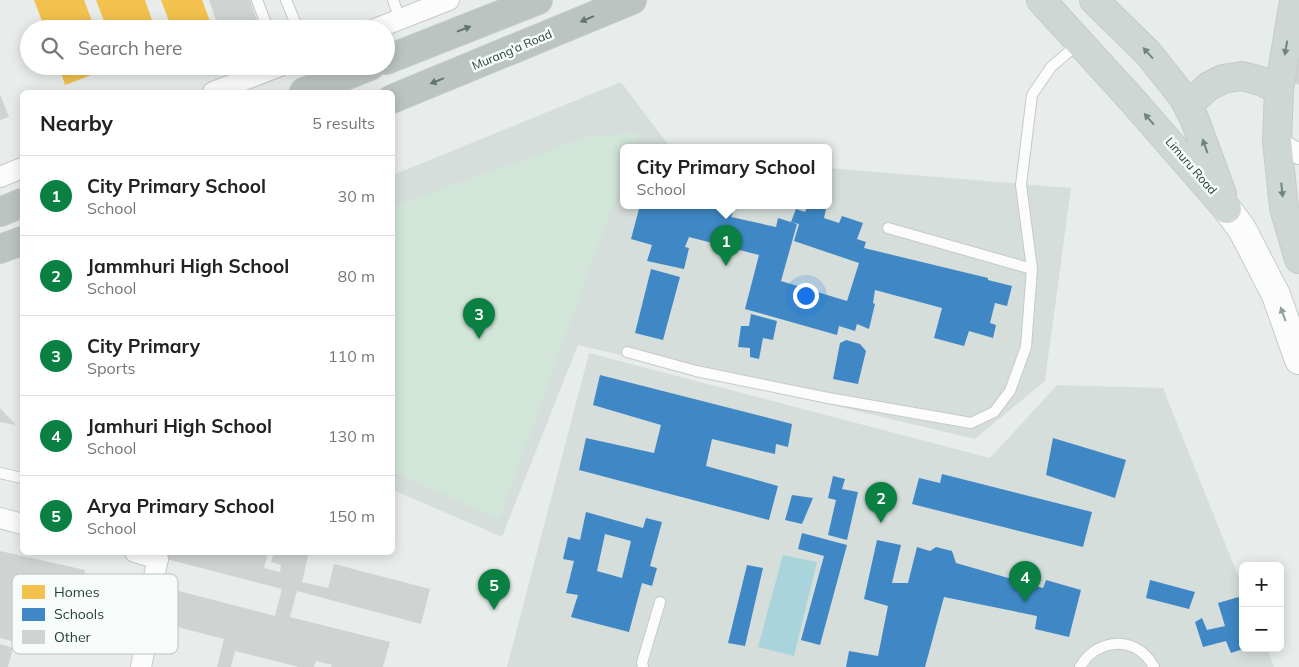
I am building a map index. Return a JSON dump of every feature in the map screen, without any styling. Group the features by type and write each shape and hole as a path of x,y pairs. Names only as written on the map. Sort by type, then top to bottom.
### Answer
{"highway":[{"path":"395,56 538,0"},
{"name":"Murang'a Road","path":"395,98 632,0"},
{"path":"309,90 347,75"},
{"path":"0,212 20,204"},
{"path":"0,249 20,242"}],"main road":[{"name":"Limuru Road","path":"1041,0 1228,209 1242,229 1276,295 1299,360"},
{"path":"1094,0 1148,53 1183,97 1194,118 1228,209"},
{"path":"1292,2 1279,90 1288,148 1284,208 1299,259"},
{"path":"1188,105 1209,86 1223,79 1242,76 1279,90"}],"street":[{"path":"395,20 449,0"},
{"path":"218,90 257,75"},
{"path":"0,177 20,169"},
{"path":"0,518 20,523"},
{"path":"154,574 158,556"},
{"path":"141,667 144,654"}],"lane":[{"path":"257,0 265,20"},
{"path":"286,0 294,20"},
{"path":"392,0 400,18"},
{"path":"627,352 696,371 828,398 971,423 994,412 1010,391 1026,347 1032,269 1021,185 1032,95 1051,67 1080,42"},
{"path":"888,228 1032,269"},
{"path":"0,473 20,478"},
{"path":"643,667 642,662 660,602"},
{"path":"1080,667 1088,655 1099,648 1112,644 1124,644 1137,649 1147,657 1154,667"}],"shaded area":[{"path":"621,82 668,144 620,144 620,209 832,209 832,168 1071,188 1045,381 975,439 578,345 502,537 395,491 395,174"},
{"path":"589,353 990,458 1057,385 1163,388 1239,578 1239,652 1268,652 1274,667 507,667"}],"green space":[{"path":"639,133 635,144 620,144 620,185 499,519 395,473 395,205 587,137"}],"water":[{"path":"783,555 817,562 794,656 758,647"}],"building: Homes":[{"path":"34,0 84,0 92,20 42,20"},
{"path":"96,0 145,0 152,20 104,20"},
{"path":"161,0 202,0 210,20 169,20"},
{"path":"62,75 91,75 65,85"}],"building: Schools":[{"path":"639,209 716,209 733,213 731,217 776,227 778,218 797,224 781,281 847,301 859,263 794,241 799,224 791,222 796,209 805,212 806,209 826,209 824,218 839,223 842,216 863,223 857,239 866,242 864,248 988,278 988,280 1012,286 1007,306 995,303 990,323 996,325 993,338 969,331 964,346 934,338 942,308 875,290 873,303 875,304 869,329 857,324 855,331 839,326 837,335 745,309 759,255 689,237 685,247 689,248 684,269 647,261 652,245 631,239"},
{"path":"651,269 680,277 663,340 635,333"},
{"path":"751,314 777,321 773,340 763,338 759,359 750,357 750,348 738,347 741,326 749,326"},
{"path":"846,340 860,344 866,351 858,384 833,379 840,343"},
{"path":"600,375 792,424 788,447 776,444 775,454 712,439 706,466 778,486 769,520 579,470 586,438 654,453 661,425 593,405"},
{"path":"1053,438 1126,460 1115,498 1046,475"},
{"path":"942,474 1092,512 1083,547 912,504 919,478 940,483"},
{"path":"833,476 845,479 842,489 858,492 847,540 828,535 836,500 828,498"},
{"path":"792,495 813,498 802,524 785,520"},
{"path":"586,512 643,528 646,518 662,522 650,566 657,568 652,586 642,583 629,632 571,617 578,595 566,593 574,561 563,559 568,537 580,540","holes":["605,534 631,541 622,578 597,571"]},
{"path":"802,533 847,545 820,645 801,640 824,556 798,549"},
{"path":"877,540 901,545 892,583 908,583 917,547 930,551 936,547 952,551 956,563 1043,588 1046,580 1081,590 1069,637 1035,629 1037,616 944,597 925,667 846,667 849,651 878,656 888,606 864,599"},
{"path":"747,565 763,568 745,646 728,643"},
{"path":"1150,580 1195,592 1189,609 1146,598"},
{"path":"1239,597 1239,650 1231,653 1226,641 1203,647 1195,622 1202,618 1207,630 1225,626 1218,603"}],"building: Other":[{"path":"209,0 250,0 257,20 216,20"},
{"path":"1299,50 1299,85 1284,77"},
{"path":"0,94 9,117 0,120"},
{"path":"0,408 16,425 0,422"},
{"path":"0,551 85,570 84,574 12,574 12,641 0,638"},
{"path":"159,555 267,555 264,568 280,572 281,565 271,562 273,555 308,555 302,582 328,588 334,564 430,589 421,624 297,591 290,617 390,642 383,667 331,667 332,665 316,661 314,667 299,667 235,651 231,667 217,667 224,639 178,627 178,591 275,616 282,589 159,557"},
{"path":"0,644 12,648 12,652 8,667 0,667"}],"place":[{"name":"City Primary School","path":"726,266"},
{"name":"City Primary","path":"479,339"},
{"name":"Jammhuri High School","path":"881,523"},
{"name":"Jamhuri High School","path":"1025,602"},
{"name":"Arya Primary School","path":"494,610"}]}
